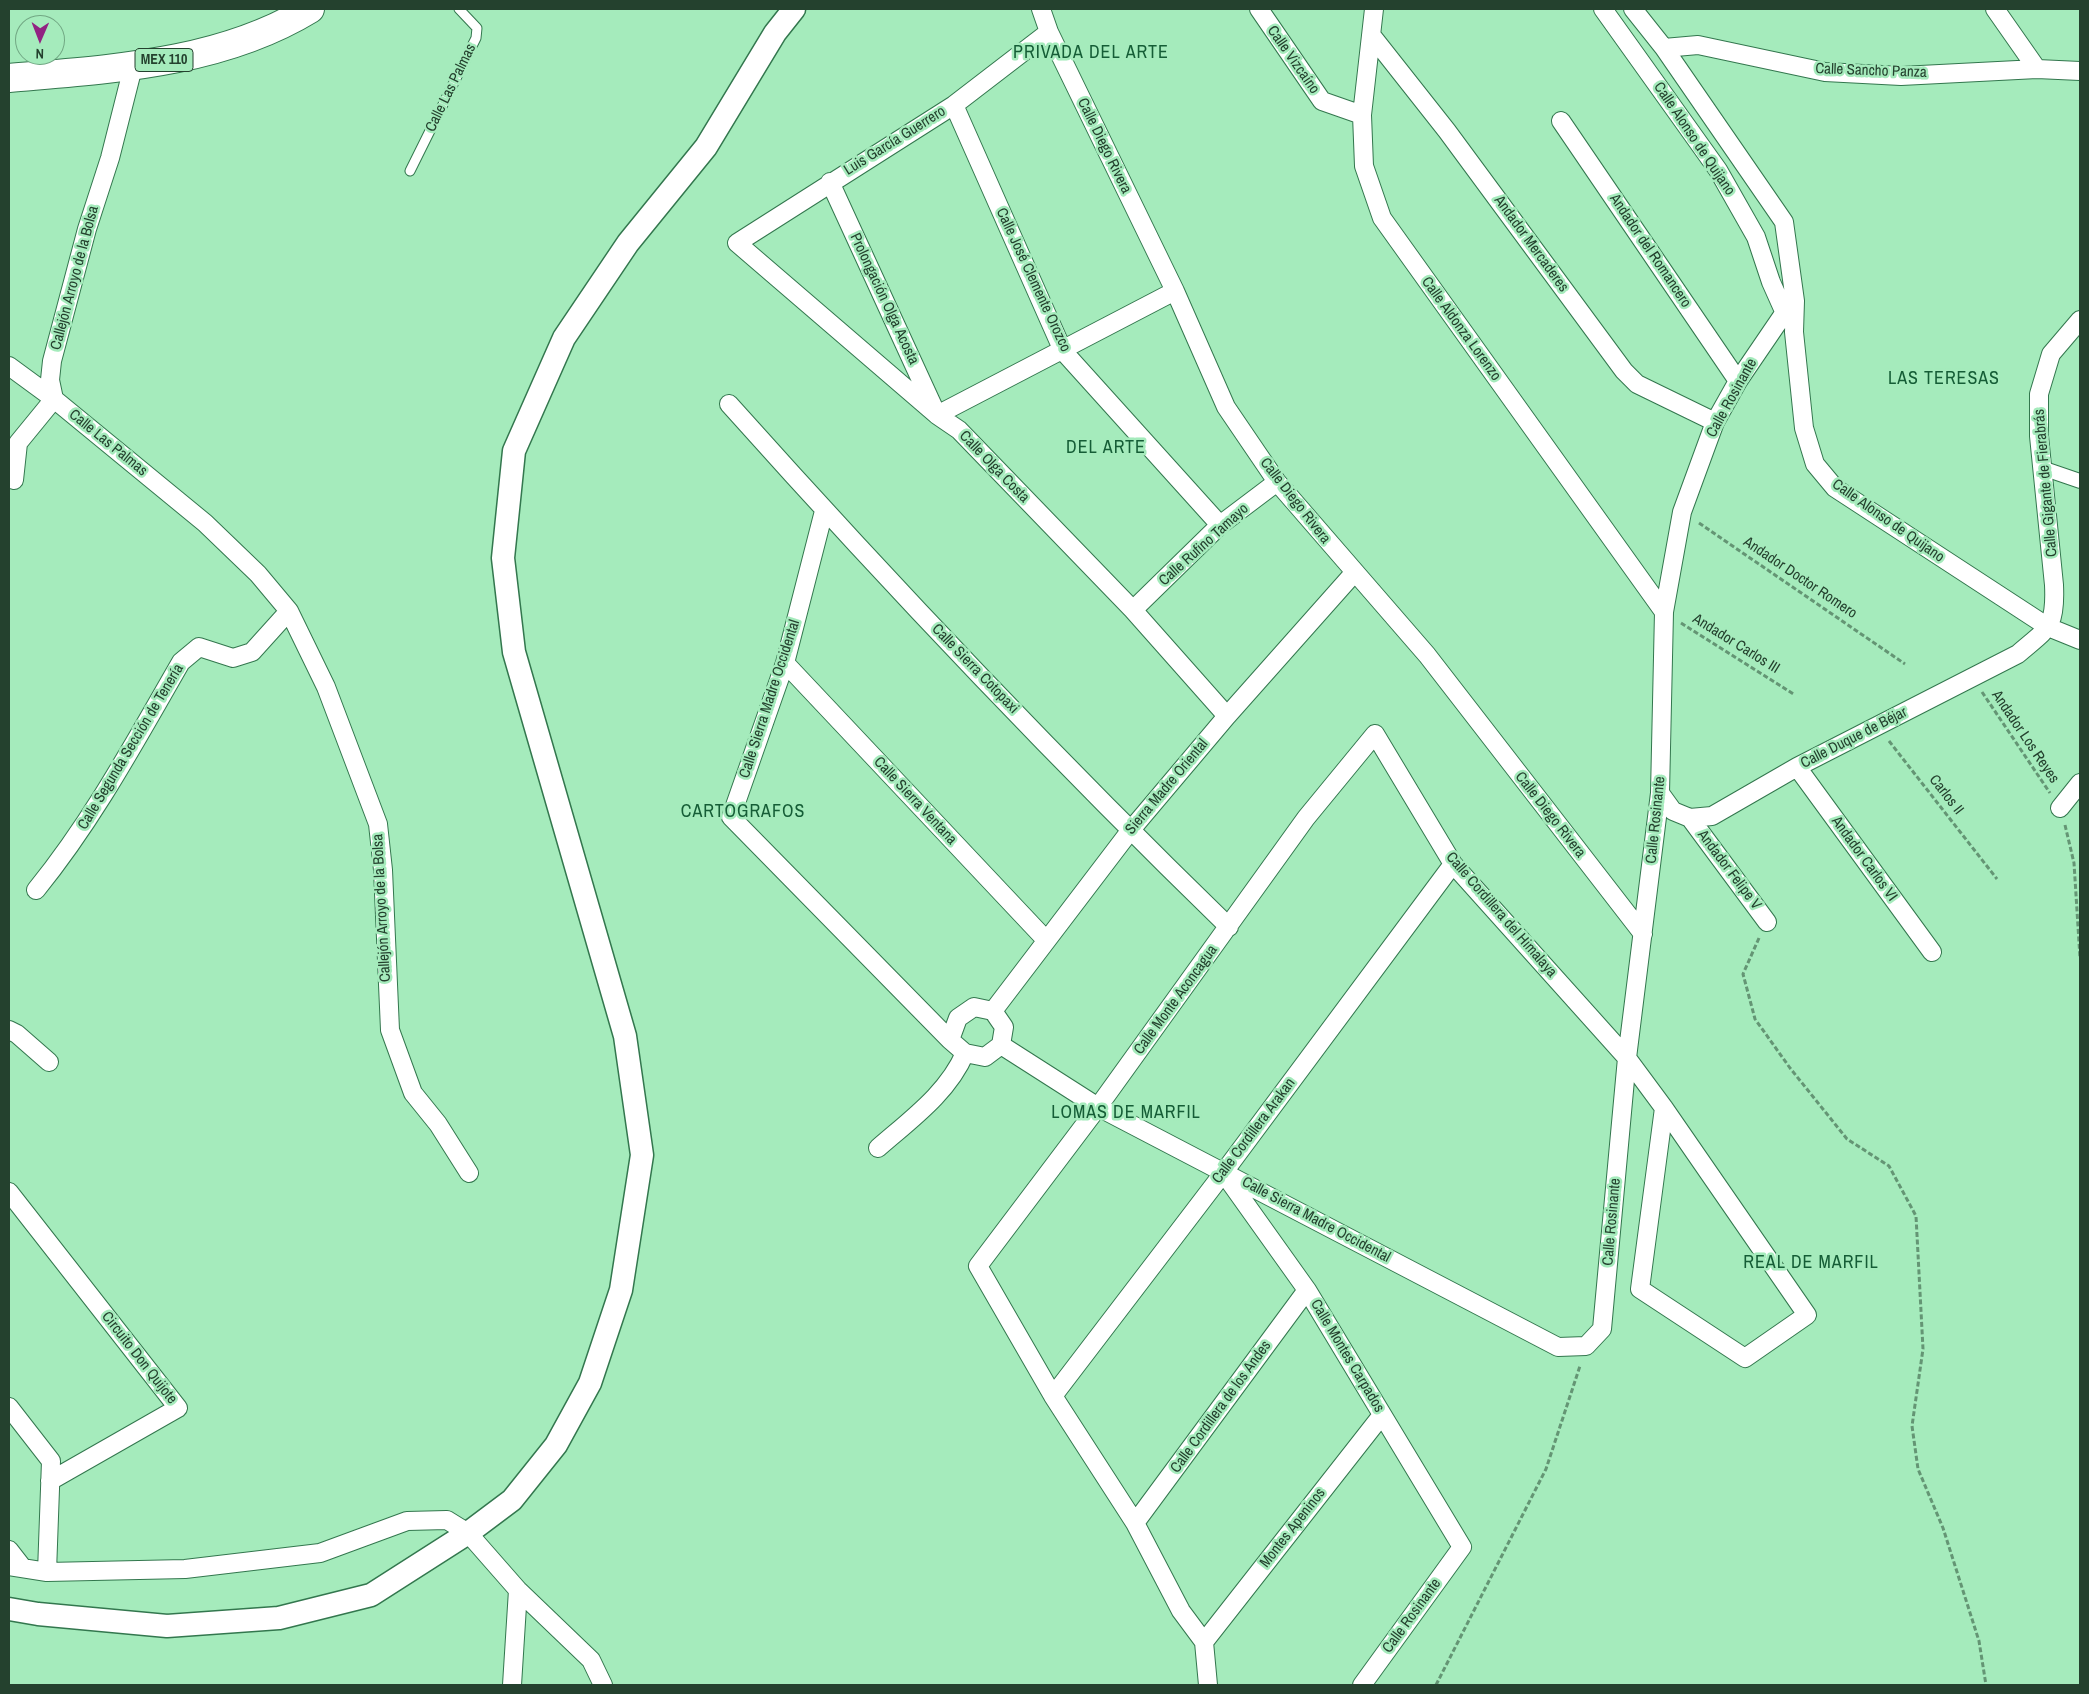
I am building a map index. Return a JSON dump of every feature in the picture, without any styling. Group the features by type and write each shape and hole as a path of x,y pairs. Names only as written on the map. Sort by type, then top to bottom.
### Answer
{"main road":[{"name":"MEX 110","path":"9,78 133,67 232,44 310,9"}],"street":[{"path":"9,1609 38,1614 167,1626 279,1618 370,1595 468,1533 512,1500 556,1445 590,1383 621,1290 642,1155 625,1036 514,652 503,558 514,451 564,338 628,243 706,147 775,33 794,9"},
{"name":"Calle Diego Rivera","path":"1041,9 1049,32 1175,291 1226,407 1277,482 1427,655 1643,934"},
{"name":"Calle Vizcaíno","path":"1259,9 1322,101 1362,115"},
{"name":"Calle Aldonza Lorenzo","path":"1374,9 1362,115 1364,166 1382,218 1664,612"},
{"name":"Calle Alonso de Quijano","path":"1602,9 1718,170 1756,237 1790,306"},
{"path":"1995,9 2037,68"},
{"path":"1622,35 1637,14"},
{"name":"Calle Alonso de Quijano","path":"1637,14 1664,48 1784,222 1790,306 1804,428 1815,464 1835,488 2048,628 2080,640"},
{"name":"Luis García Guerrero","path":"736,243 954,105 1049,32"},
{"name":"Andador Mercaderes","path":"1372,36 1447,130 1624,370 1637,384 1715,422"},
{"name":"Calle Sancho Panza","path":"1664,48 1698,45 1824,72 1901,76 2037,68 2080,71"},
{"name":"Callejón Arroyo de la Bolsa","path":"54,399 50,380 52,361 87,229 110,158 133,67"},
{"name":"Calle José Clemente Orozco","path":"954,105 1063,351 1220,525"},
{"name":"Andador del Romancero","path":"1561,121 1738,381"},
{"name":"Prolongación Olga Acosta","path":"830,182 937,415"},
{"name":"Calle Olga Costa","path":"736,243 937,415 959,430 1133,610 1227,716"},
{"path":"937,415 1175,291"},
{"name":"Calle Rosinante","path":"1586,1346 1602,1329 1627,1058 1660,793 1664,612 1682,512 1715,422 1738,381 1790,306"},
{"name":"Calle Gigante de Fierabrás","path":"2048,628 2055,609 2042,468 2039,394 2051,354 2080,320"},
{"name":"Calle Las Palmas","path":"9,366 54,399 205,523"},
{"path":"14,480 18,442 54,399"},
{"name":"Calle Sierra Cotopaxi","path":"729,404 824,511 1130,831 1229,927"},
{"path":"2042,468 2080,482"},
{"name":"Calle Rufino Tamayo","path":"1133,610 1220,525 1277,482"},
{"name":"Calle Sierra Madre Occidental","path":"824,511 785,663 732,817 950,1040"},
{"name":"Callejón Arroyo de la Bolsa","path":"205,523 258,574 289,612 326,686 378,824 390,1030 413,1093 438,1124 468,1173"},
{"name":"Sierra Madre Oriental","path":"993,1011 1130,831 1227,716 1354,573"},
{"name":"Calle Segunda Sección de Tenería","path":"36,890 64,856 112,782 182,662 199,647 233,658 252,652 289,612"},
{"name":"Calle Duque de Béjar","path":"1690,818 1712,816 1797,767 2018,654 2048,628"},
{"name":"Calle Sierra Ventana","path":"785,663 1046,940"},
{"name":"Calle Cordillera del Himalaya","path":"1375,734 1453,864 1627,1058 1664,1108 1807,1315 1745,1358 1640,1289 1664,1108"},
{"name":"Calle Monte Aconcagua","path":"1053,1396 978,1266 1098,1107 1306,818 1375,734"},
{"name":"Andador Carlos VI","path":"1797,767 1932,952"},
{"path":"2060,808 2080,783"},
{"path":"1660,793 1673,811 1690,818"},
{"name":"Andador Felipe V","path":"1690,818 1767,922"},
{"name":"Calle Cordillera Arakan","path":"1053,1396 1224,1172 1453,864"},
{"path":"974,1007 993,1011 1004,1026 1001,1045 985,1057 965,1053 950,1040 958,1018 974,1007"},
{"path":"9,1030 17,1034 49,1062"},
{"name":"Calle Sierra Madre Occidental","path":"1001,1045 1098,1107 1558,1347 1586,1346"},
{"path":"878,1148 925,1106 957,1072 965,1053"},
{"name":"Calle Montes Carpados","path":"1224,1172 1307,1290 1462,1546"},
{"name":"Circuito Don Quijote","path":"9,1192 178,1408 50,1481"},
{"name":"Calle Cordillera de los Andes","path":"1135,1523 1307,1290"},
{"path":"1053,1396 1135,1523 1181,1611 1204,1642 1208,1685"},
{"path":"9,1407 50,1460 47,1572"},
{"name":"Montes Apeninos","path":"1204,1642 1382,1415"},
{"path":"9,1550 16,1567 47,1572 185,1569 320,1553 407,1521 447,1520 468,1533 518,1590 591,1660 603,1685"},
{"name":"Calle Rosinante","path":"1362,1685 1462,1546"},
{"path":"512,1685 518,1590"}],"lane":[{"name":"Calle Las Palmas","path":"410,171 476,38 477,28 459,9"}],"path":[{"name":"Andador Doctor Romero","path":"1682,512 1906,664"},
{"name":"Andador Carlos III","path":"1664,612 1795,695"},
{"name":"Andador Los Reyes","path":"1972,677 2060,808 2074,863 2080,958"},
{"name":"Carlos II","path":"1877,726 1997,878"},
{"path":"1767,922 1742,974 1755,1019 1790,1068 1847,1140 1890,1166 1916,1216 1923,1349 1912,1426 1918,1469 1944,1528 1979,1641 1986,1685"},
{"path":"1436,1685 1546,1469 1586,1346"}],"district":[{"name":"PRIVADA DEL ARTE","path":"1091,53"},
{"name":"LAS TERESAS","path":"1944,379"},
{"name":"DEL ARTE","path":"1106,448"},
{"name":"CARTOGRAFOS","path":"743,812"},
{"name":"LOMAS DE MARFIL","path":"1126,1113"},
{"name":"REAL DE MARFIL","path":"1811,1263"}]}
